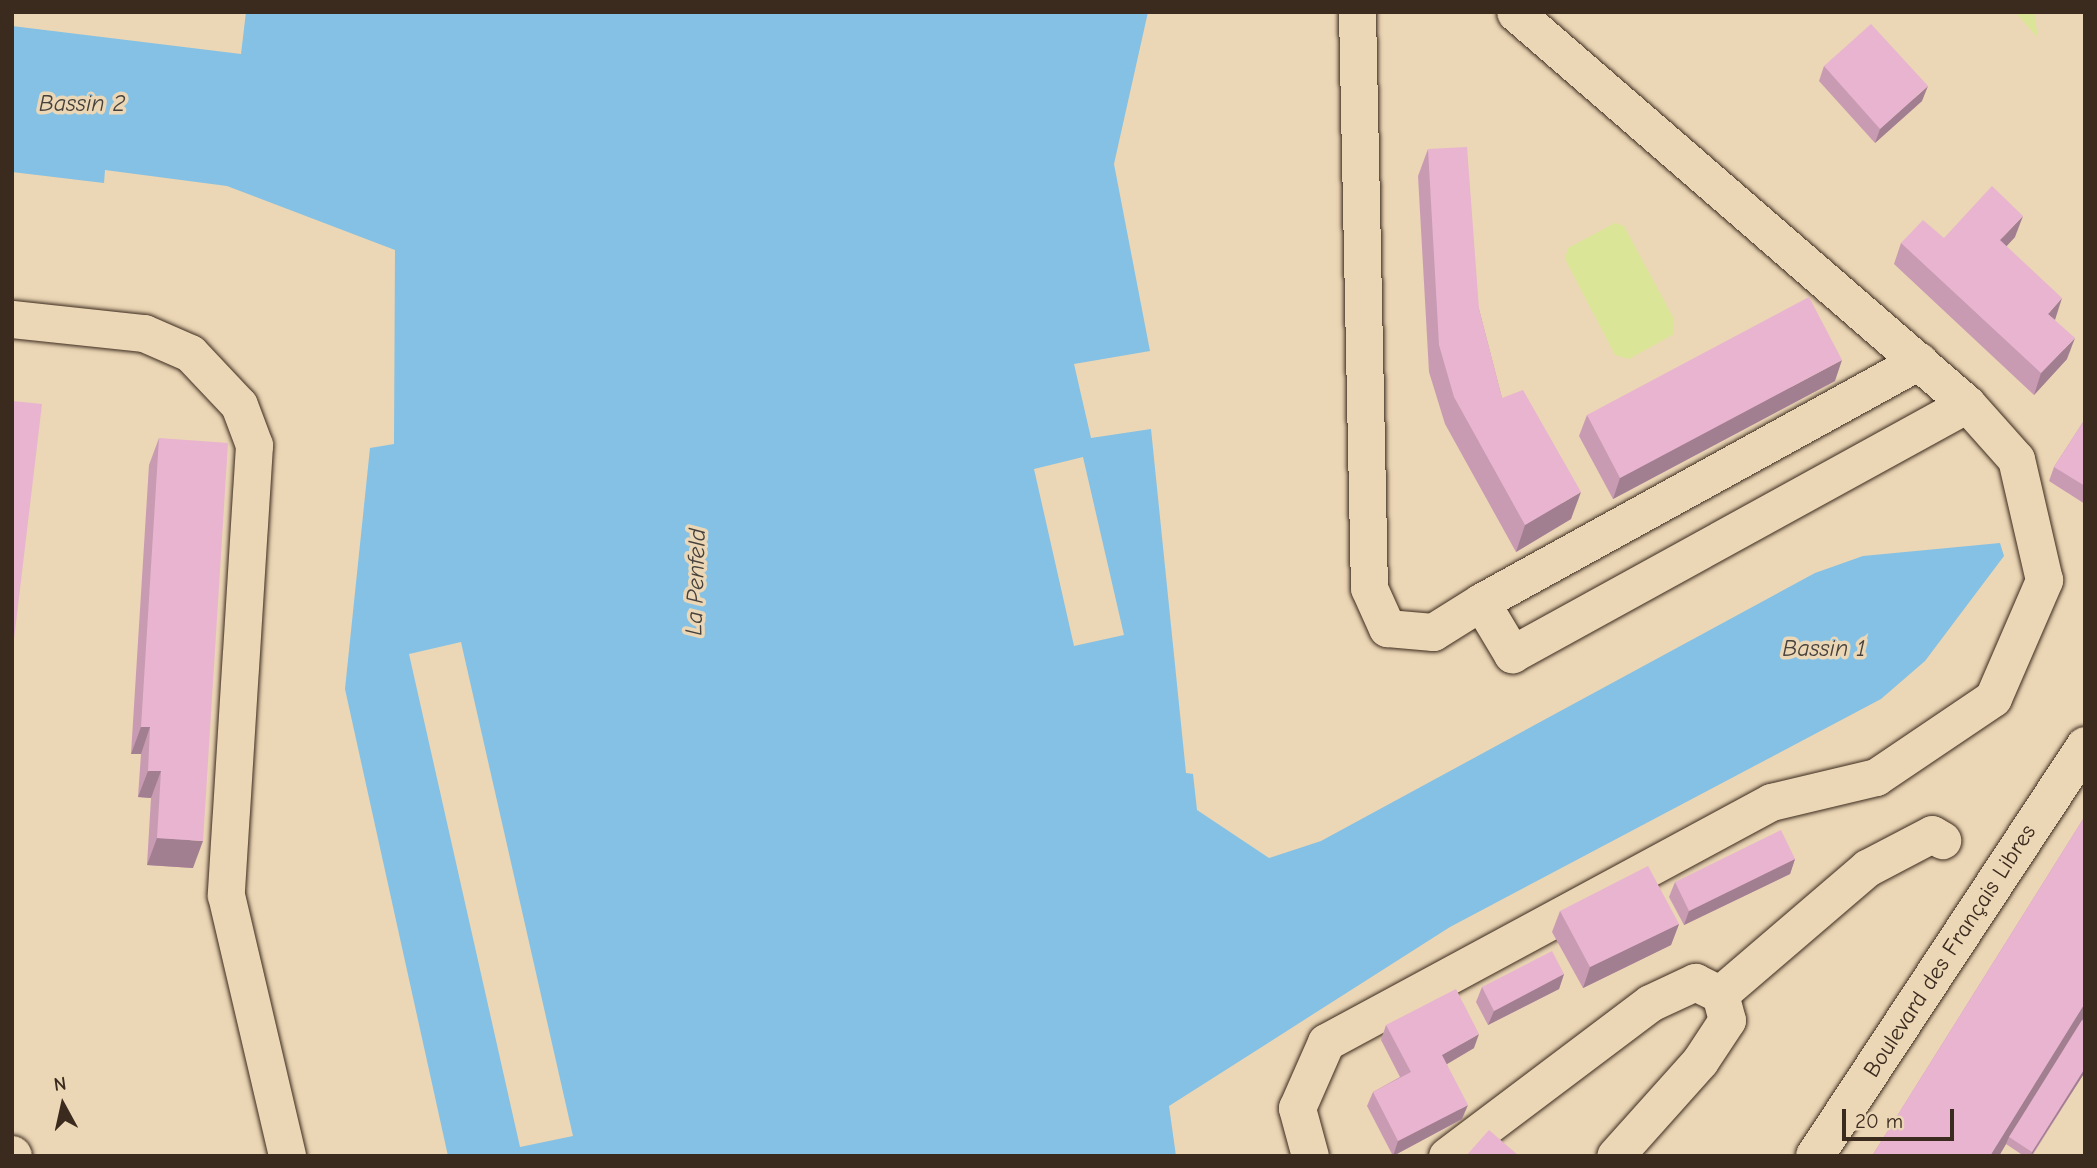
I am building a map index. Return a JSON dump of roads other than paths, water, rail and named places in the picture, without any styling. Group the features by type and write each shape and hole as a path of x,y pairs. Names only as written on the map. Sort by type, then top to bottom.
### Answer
{"main road":[{"name":"Boulevard des Français Libres","path":"1815,1156 2085,746"}],"street":[{"path":"1357,12 1368,588 1387,628 1433,632 1482,602 1919,361"},
{"path":"1310,1156 1297,1108 1326,1042 1771,802 1876,778 1993,698 2045,580 2016,459 1967,404 1515,12"},
{"path":"12,318 144,333 190,353 239,405 254,445 226,895 286,1156"},
{"path":"1482,602 1512,654 1967,404"},
{"path":"1720,994 1867,868 1932,834 1942,839"},
{"path":"1447,1156 1650,1003 1695,982 1720,994 1727,1020 1615,1156"}],"water":[{"path":"246,12 1148,12 1114,164 1150,351 1074,364 1091,438 1151,429 1186,773 1193,774 1197,810 1269,858 1321,841 1815,573 1863,556 2000,543 2004,556 1925,661 1881,699 1450,927 1169,1106 1176,1156 448,1156 345,689 370,448 394,444 395,250 227,186 105,170 104,183 12,172 12,26 241,54"}],"water label":[{"name":"Bassin 2","path":"82,104"},
{"name":"La Penfeld","path":"696,582"},
{"name":"Bassin 1","path":"1824,649"}]}
